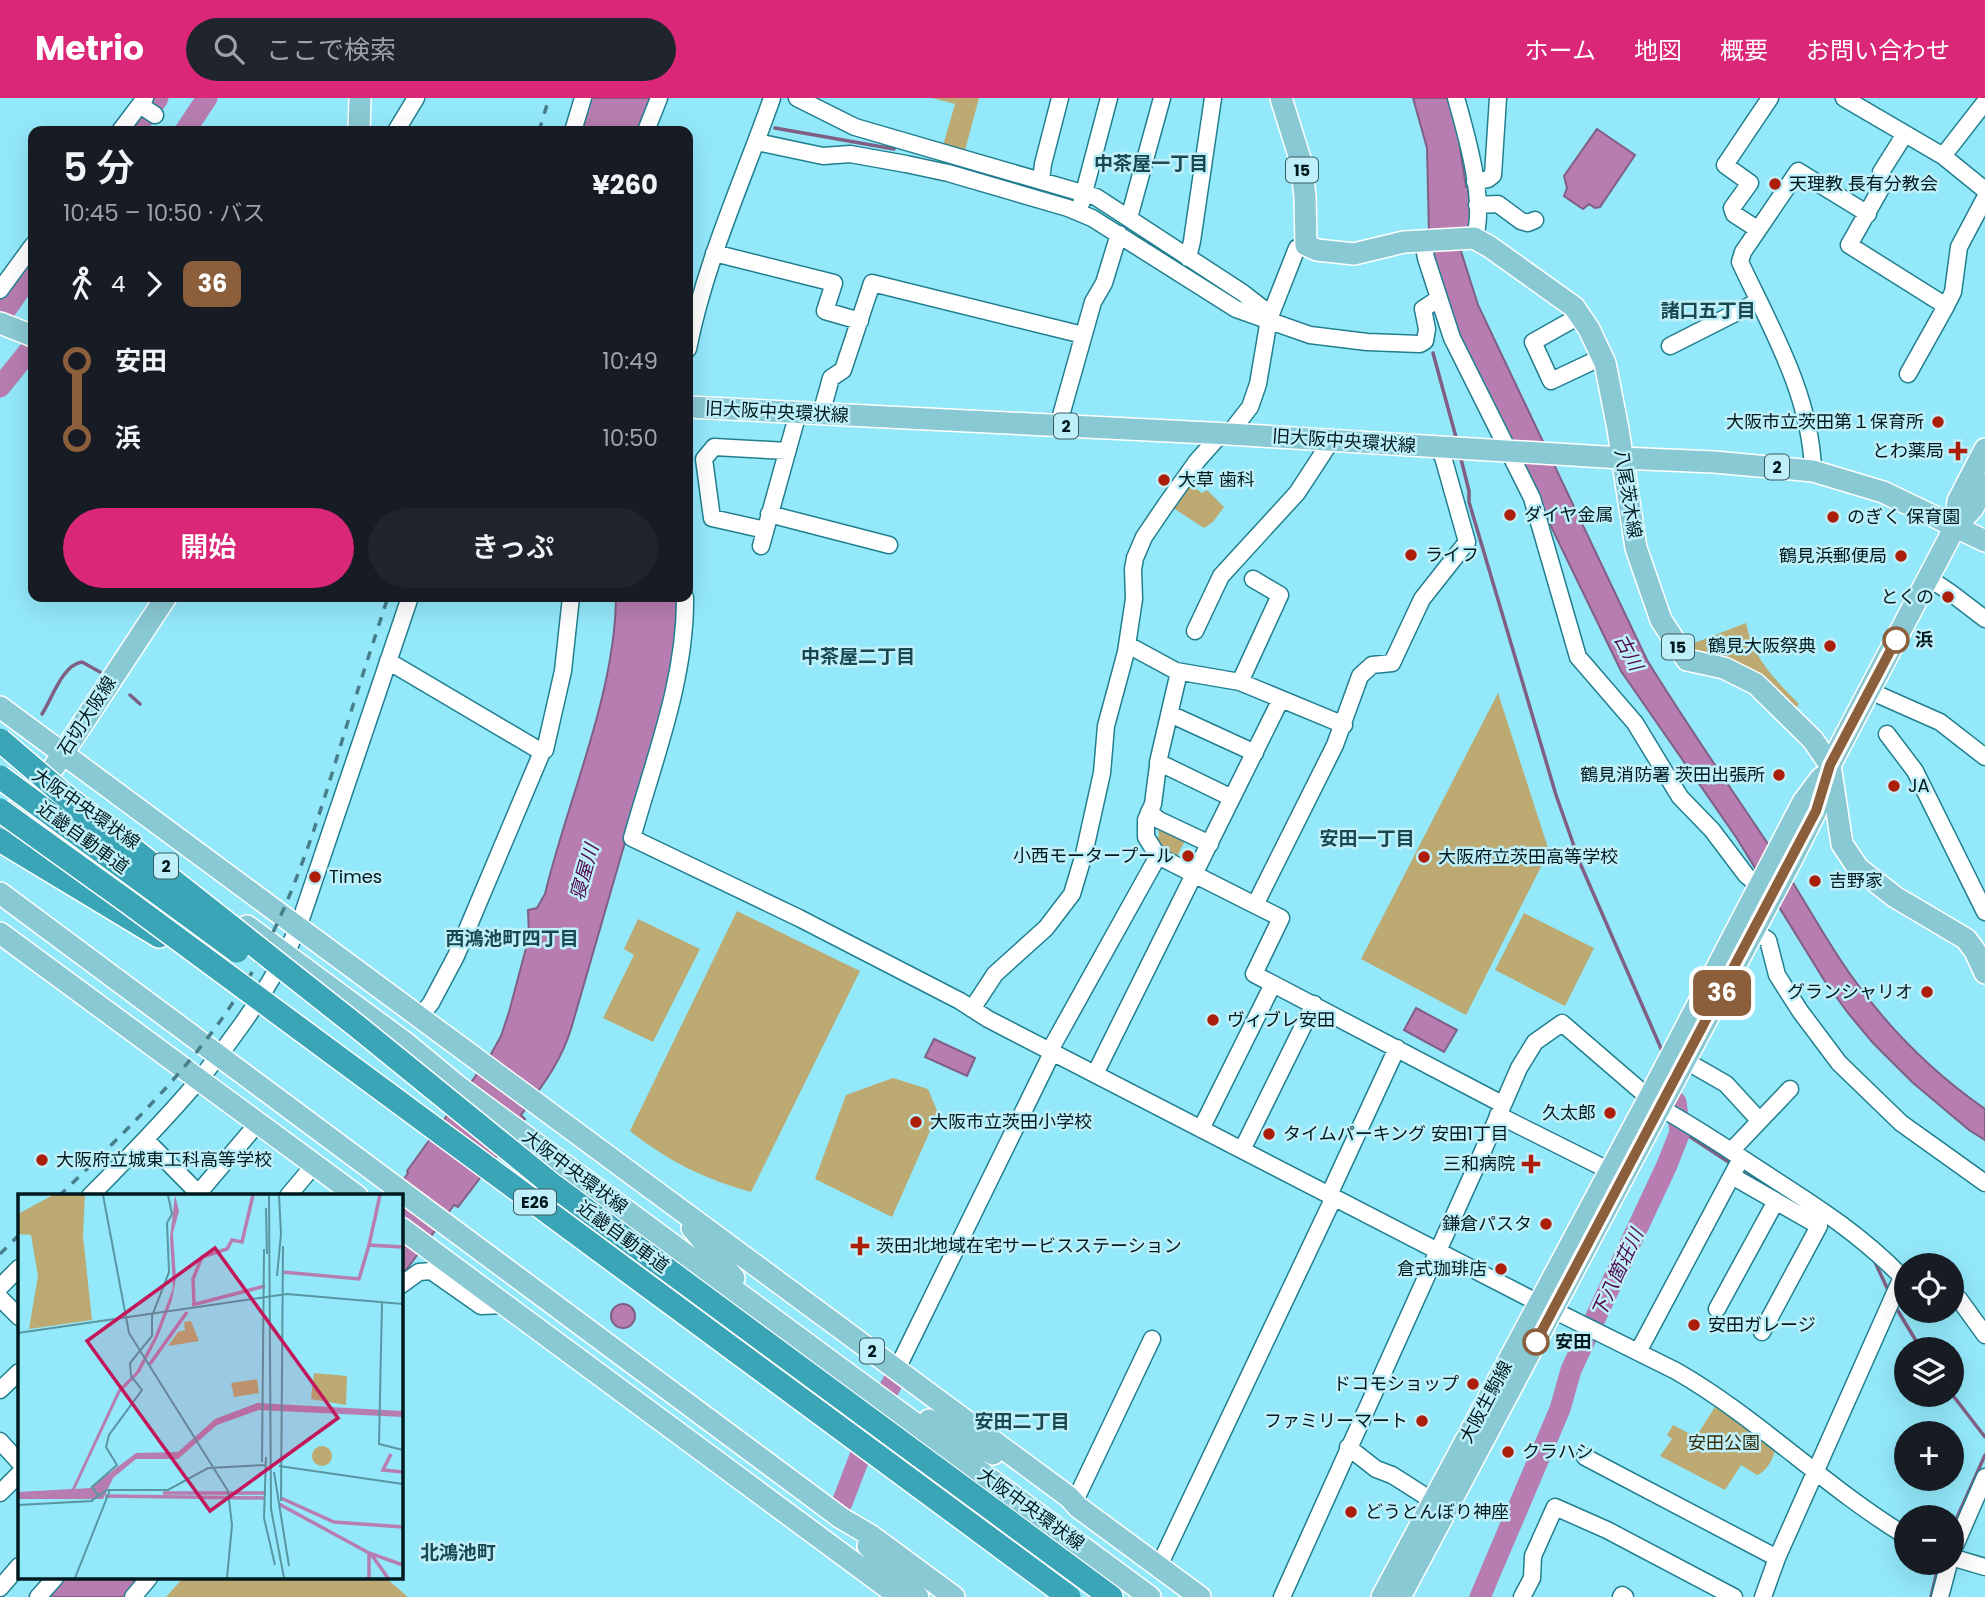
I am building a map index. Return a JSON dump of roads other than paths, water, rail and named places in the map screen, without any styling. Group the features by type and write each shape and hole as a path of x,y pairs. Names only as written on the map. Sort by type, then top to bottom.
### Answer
{"highway":[{"path":"0,740 63,794 379,1043 545,1178"},
{"name":"近畿自動車道","path":"0,777 1111,1597"},
{"name":"近畿自動車道","path":"0,810 1069,1597"},
{"path":"0,840 228,977"},
{"path":"974,1527 1057,1597"}],"main road":[{"path":"359,126 360,98"},
{"name":"15","path":"1282,98 1301,162 1306,245"},
{"path":"1306,245 1317,250 1354,254 1404,242 1468,239"},
{"name":"八尾茨木線","path":"1468,239 1490,247 1537,279 1581,316 1602,357 1614,407 1636,548 1661,620 1687,660 1724,668 1756,684 1813,740 1830,765 1842,844 1858,867 1895,897 1966,939 1976,951 1985,973"},
{"path":"2,324 28,334"},
{"name":"旧大阪中央環状線","path":"693,407 1331,440 1714,462 1813,471 1883,492 1985,541"},
{"name":"大阪生駒線","path":"1955,527 1958,501 1985,449"},
{"name":"大阪生駒線","path":"1382,1597 1433,1501 1662,1102 1785,853 1816,811 1830,765 1955,527 1972,508 1985,484"},
{"name":"石切大阪線","path":"0,829 44,780 63,754 163,602"},
{"name":"2","path":"0,708 1069,1497 1200,1597"},
{"name":"大阪中央環状線","path":"0,748 69,795 286,955 432,1063 459,1087 1150,1597"},
{"path":"0,893 841,1518 870,1535 954,1597"},
{"name":"大阪生駒線","path":"1681,1059 1754,931 1765,894"},
{"path":"0,933 354,1194"},
{"name":"大阪生駒線","path":"1400,1597 1546,1307 1608,1170 1662,1102"},
{"path":"670,1202 732,1276 787,1321 819,1352 865,1377 923,1417 995,1455 1065,1503 1074,1503"},
{"path":"402,1229 900,1597"},
{"path":"485,1291 517,1304 617,1372 706,1418"},
{"path":"841,1518 918,1597"}],"street":[{"path":"399,126 416,98"},
{"path":"575,126 583,98"},
{"path":"648,126 659,98"},
{"path":"693,326 714,253 772,98"},
{"path":"797,98 852,126 1099,198 1188,258 1249,306 1310,335 1367,342 1420,344 1425,341 1427,333 1423,309 1438,299"},
{"path":"1041,181 1060,98"},
{"path":"1079,212 1109,98"},
{"path":"1129,218 1162,98"},
{"path":"1188,258 1213,98"},
{"path":"1456,98 1469,149 1479,223 1468,239"},
{"path":"1475,182 1493,175 1498,98"},
{"path":"1758,229 1734,214 1732,208 1750,183 1725,165 1770,98"},
{"path":"1844,98 1943,156 1985,190"},
{"path":"1943,156 1985,102"},
{"path":"125,126 146,106"},
{"path":"1905,134 1881,172 1884,183 1849,245 1946,306"},
{"path":"757,142 824,156 850,154 948,173 1079,212 1119,234 1217,297 1249,306"},
{"path":"906,164 911,144"},
{"path":"1813,471 1810,430 1797,385 1740,261 1742,252 1798,171 1868,214"},
{"path":"1908,374 1953,292 1959,247 1985,198"},
{"path":"1477,205 1498,204 1521,221 1528,223 1535,220"},
{"path":"1058,426 1093,302 1104,283 1119,234"},
{"path":"1425,242 1438,299 1455,345 1532,498 1578,657 1635,723 1680,797 1712,830 1746,875 1765,894"},
{"path":"972,1009 995,974 1046,928 1072,894 1084,854 1102,773 1107,726 1128,645 1134,591 1133,569 1139,548 1149,529 1197,461 1250,407 1258,384 1270,317 1297,248 1306,245"},
{"path":"0,290 28,252"},
{"path":"714,253 834,283 825,311 860,321"},
{"path":"821,414 831,378 844,370 872,283 1083,335"},
{"path":"1670,346 1759,301"},
{"path":"1581,316 1532,342 1551,381 1602,357"},
{"path":"765,530 798,413"},
{"path":"1195,631 1221,576 1297,493 1331,440"},
{"path":"787,451 714,447 704,459 712,518 765,530 889,545"},
{"path":"1255,905 1344,725 1362,673 1372,665 1392,663 1422,599 1467,542 1440,447"},
{"path":"1929,578 1985,619"},
{"path":"1240,682 1280,595 1253,579"},
{"path":"92,1194 201,1081 286,955 298,928 408,602"},
{"path":"420,1017 431,1003 456,956 545,750 564,671 570,602"},
{"path":"685,602 679,671 632,838 799,918 1052,1052 1696,1382 1874,1517 1894,1529"},
{"path":"1128,645 1179,672 1240,682 1344,725"},
{"path":"388,661 542,752"},
{"path":"1179,672 1158,762 1153,804 1146,820 1146,837 1158,856 1281,918 1254,974 1397,1048 1500,1110 1608,1170"},
{"path":"1870,691 1940,722 1985,757"},
{"path":"1095,1074 1281,699"},
{"path":"1170,714 1255,753"},
{"path":"1887,734 1915,771 1983,900"},
{"path":"1158,762 1232,798"},
{"path":"1149,812 1159,820 1209,844"},
{"path":"897,1370 1054,1043 1158,856"},
{"path":"1754,931 1768,940 1777,975 1839,1063 1900,1123 1985,1183"},
{"path":"1202,1129 1273,984"},
{"path":"1242,1150 1314,1004"},
{"path":"1282,1597 1529,1050 1544,1034 1562,1023 1690,1124 1776,1201 1819,1226 1762,1332"},
{"path":"1159,1566 1332,1196 1397,1048"},
{"path":"1681,1059 1726,1084 1759,1121"},
{"path":"1639,1352 1759,1121 1790,1089"},
{"path":"200,1194 258,1123"},
{"path":"146,1140 198,1194"},
{"path":"1736,1164 1820,1207 1874,1248 1894,1272"},
{"path":"290,1194 314,1165"},
{"path":"1717,1309 1776,1201"},
{"path":"0,1287 18,1269"},
{"path":"402,1284 419,1272 431,1271 481,1306 505,1305"},
{"path":"0,1298 18,1316"},
{"path":"1763,1597 1777,1558 1894,1299"},
{"path":"1964,1306 1985,1335"},
{"path":"1074,1503 1152,1339"},
{"path":"0,1390 18,1373"},
{"path":"0,1441 18,1461"},
{"path":"1348,1447 1376,1469 1392,1475 1433,1501"},
{"path":"1585,1457 1777,1558"},
{"path":"0,1493 18,1475"},
{"path":"1964,1526 1985,1477"},
{"path":"1522,1597 1532,1578 1533,1556 1555,1507 1607,1530 1734,1597"},
{"path":"1964,1560 1985,1567"},
{"path":"0,1588 18,1567"},
{"path":"1940,1597 1946,1575"},
{"path":"38,1597 53,1580"},
{"path":"133,1597 147,1580"}],"water":[{"path":"587,98 654,98 643,126 579,126"},
{"name":"古川","path":"1413,98 1448,98 1457,128 1468,187 1471,225 1459,245 1478,305 1647,660 1864,994 1912,1048 1947,1080 1985,1109 1985,1140 1969,1130 1912,1082 1848,1013 1824,980 1736,837 1621,671 1456,330 1435,266 1429,234 1427,148"},
{"path":"1597,129 1635,155 1600,207 1595,208 1589,204 1583,209 1564,196 1567,188 1564,176"},
{"name":"寝屋川","path":"616,602 679,602 677,644 654,742 567,1042 556,1064 521,1115 525,1119 458,1207 454,1205 402,1276 402,1182 407,1171 490,1056 501,1036 529,937 528,910 537,908 545,894 589,747 608,672"},
{"path":"1416,1008 1457,1030 1444,1052 1404,1030"},
{"path":"934,1039 975,1058 967,1076 925,1057"},
{"path":"623,1304 634,1311 635,1316 628,1327 623,1328 612,1321 611,1316 618,1305"},
{"path":"57,1580 141,1580 127,1597 43,1597"}],"waterway":[{"path":"138,126 158,98"},
{"path":"188,126 207,98"},
{"path":"775,128 894,149"},
{"path":"0,318 28,278"},
{"path":"0,387 28,352"},
{"path":"1433,353 1457,441"},
{"path":"1460,455 1469,502 1556,795 1580,863 1663,1053"},
{"path":"42,714 63,676 75,664 82,662 100,672"},
{"path":"130,695 140,704"},
{"name":"下八箇荘川","path":"1480,1597 1560,1409 1571,1370 1667,1165 1680,1132 1676,1102"},
{"path":"1680,1132 1733,1165"},
{"path":"1740,1169 1784,1195"},
{"path":"1873,1258 1889,1292"},
{"path":"1905,1323 1914,1337"},
{"path":"889,1389 896,1376"},
{"path":"1962,1407 1985,1437"},
{"path":"842,1503 870,1430"},
{"path":"1963,1505 1985,1455"},
{"path":"1931,1597 1936,1575"}],"railway":[{"path":"541,126 549,98"},
{"path":"61,1194 130,1126 197,1052 236,998 269,941 307,849 386,602"},
{"path":"0,1254 18,1236"}],"place":[{"name":"天理教 長有分教会","path":"1775,184"},
{"name":"大阪市立茨田第１保育所","path":"1938,422"},
{"name":"とわ薬局","path":"1958,451"},
{"name":"大草 歯科","path":"1164,480"},
{"name":"ダイヤ金属","path":"1510,515"},
{"name":"のぎく 保育園","path":"1833,517"},
{"name":"ライフ","path":"1411,555"},
{"name":"鶴見浜郵便局","path":"1901,556"},
{"name":"とくの","path":"1948,597"},
{"name":"浜","path":"1896,640"},
{"name":"鶴見大阪祭典","path":"1830,646"},
{"name":"鶴見消防署 茨田出張所","path":"1779,775"},
{"name":"JA","path":"1894,786"},
{"name":"小西モータープール","path":"1188,856"},
{"name":"大阪府立茨田高等学校","path":"1424,857"},
{"name":"Times","path":"315,877"},
{"name":"吉野家","path":"1815,881"},
{"name":"グランシャリオ","path":"1927,992"},
{"name":"ヴィブレ安田","path":"1213,1020"},
{"name":"久太郎","path":"1610,1113"},
{"name":"大阪市立茨田小学校","path":"916,1122"},
{"name":"タイムパーキング 安田1丁目","path":"1269,1134"},
{"name":"大阪府立城東工科高等学校","path":"42,1160"},
{"name":"三和病院","path":"1531,1164"},
{"name":"鎌倉パスタ","path":"1546,1224"},
{"name":"茨田北地域在宅サービスステーション","path":"860,1246"},
{"name":"倉式珈琲店","path":"1501,1269"},
{"name":"安田ガレージ","path":"1694,1325"},
{"name":"安田","path":"1536,1342"},
{"name":"ドコモショップ","path":"1473,1384"},
{"name":"ファミリーマート","path":"1422,1421"},
{"name":"クラハシ","path":"1508,1452"},
{"name":"どうとんぼり神座","path":"1351,1512"}],"district":[{"name":"中茶屋一丁目","path":"1151,163"},
{"name":"諸口五丁目","path":"1708,310"},
{"name":"中茶屋二丁目","path":"858,656"},
{"name":"安田一丁目","path":"1367,838"},
{"name":"西鴻池町四丁目","path":"512,938"},
{"name":"安田二丁目","path":"1022,1421"},
{"name":"北鴻池町","path":"458,1552"}],"park label":[{"name":"安田公園","path":"1724,1443"}]}
